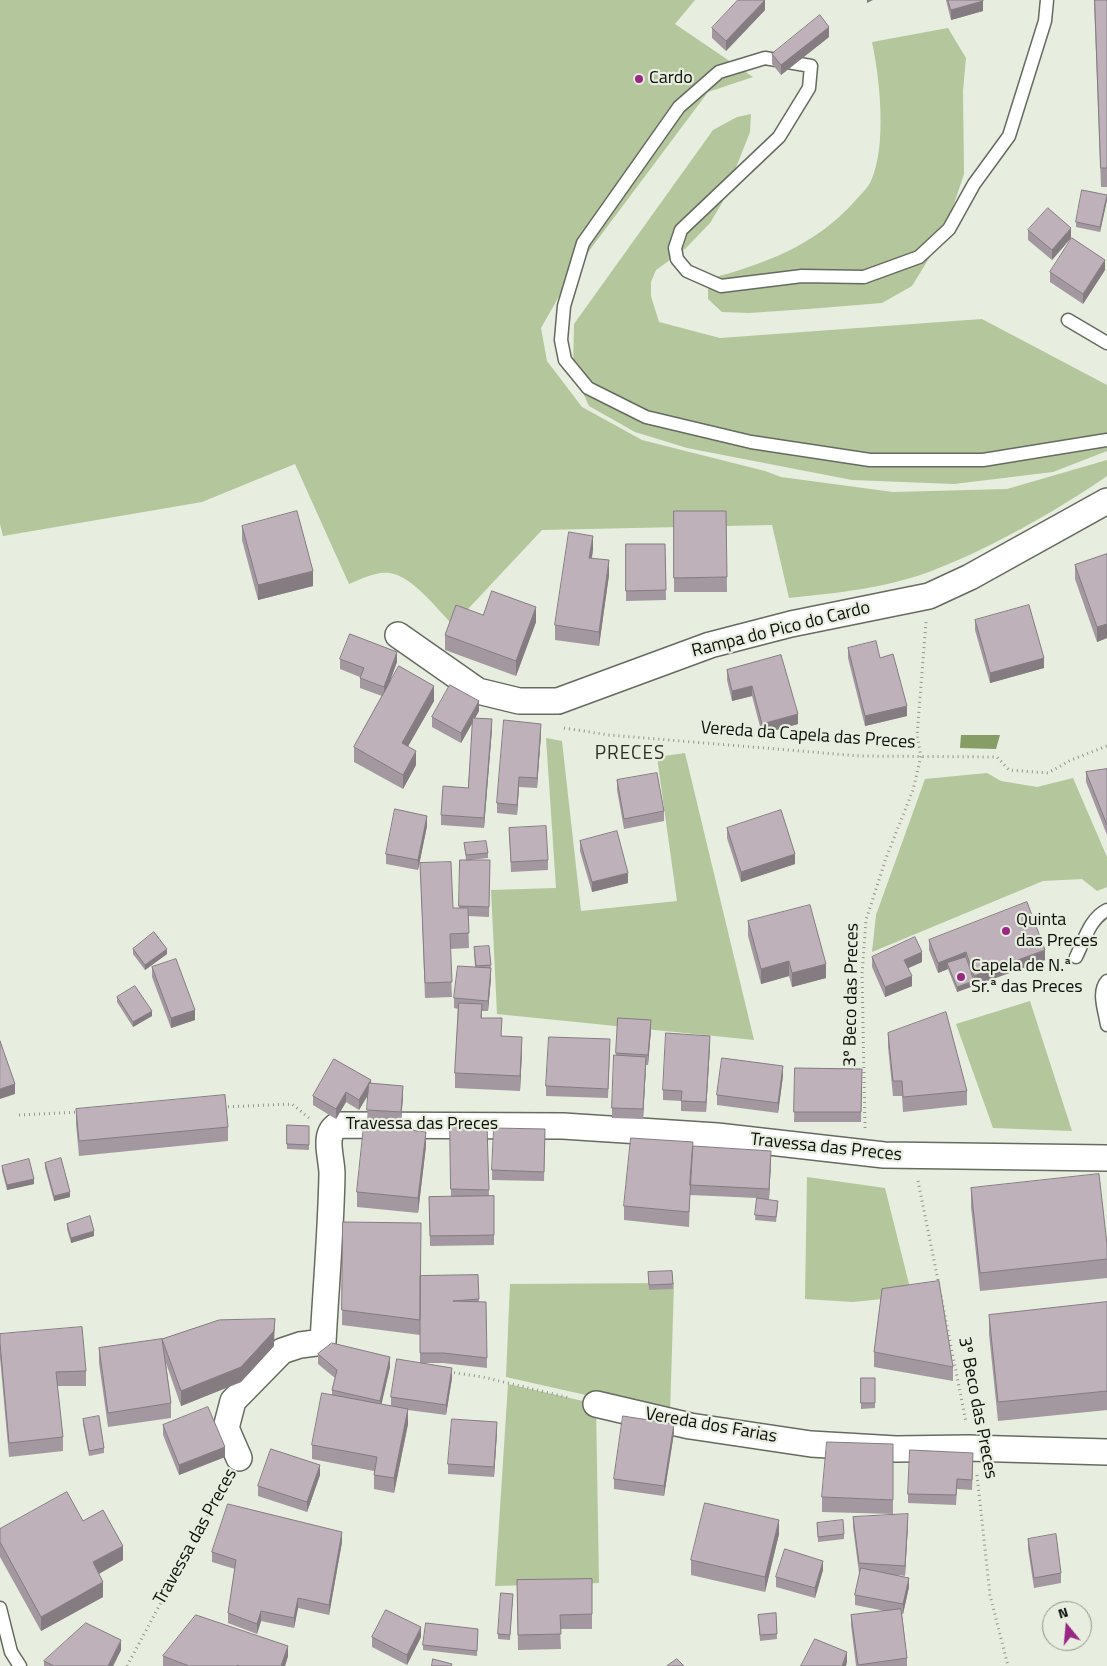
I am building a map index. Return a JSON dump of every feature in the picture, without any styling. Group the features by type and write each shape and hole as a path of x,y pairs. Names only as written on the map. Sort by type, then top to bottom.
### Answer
{"street":[{"name":"Rampa do Pico do Cardo","path":"398,635 478,691 519,701 558,701 710,646 791,624 928,596 970,577 1107,501"},
{"name":"Travessa das Preces","path":"240,1458 226,1428 233,1401 282,1351 300,1345 323,1342 332,1172 329,1135 331,1129 338,1125 563,1126 717,1136 866,1154 1107,1158"},
{"name":"Vereda dos Farias","path":"596,1404 690,1426 811,1444 896,1449 973,1448 1107,1452"}],"lane":[{"path":"1047,0 1045,20 1009,136 974,184 949,229 919,257 864,277 802,276 721,286 687,271 677,259 675,248 681,230 779,137 808,88 811,66 765,58 719,72 679,107 583,243 564,306 561,340 565,360 588,388 646,416 751,442 870,460 983,460 1107,440"},
{"path":"1068,320 1107,343"},
{"path":"1076,956 1094,920 1099,914 1107,910"},
{"path":"1107,981 1102,986 1102,997 1107,1024"},
{"path":"0,1608 11,1652 20,1666"}],"path":[{"path":"921,756 917,736 928,596"},
{"name":"Vereda da Capela das Preces","path":"555,726 609,735 850,756 997,757 1010,770 1048,773 1071,760 1107,746"},
{"name":"3º Beco das Preces","path":"866,1154 862,974 866,920 886,858 913,790 921,756"},
{"path":"214,1107 292,1104 329,1135"},
{"path":"18,1115 87,1112"},
{"name":"3º Beco das Preces","path":"913,1156 966,1424 973,1448 990,1595 1008,1666"},
{"path":"444,1372 483,1377 596,1404"},
{"name":"Travessa das Preces","path":"127,1666 180,1564 240,1458"}],"shaded area":[{"path":"0,0 695,0 675,24 753,77 708,92 571,275 541,328 547,361 582,407 642,440 765,471 781,477 893,492 1007,489 1107,460 1107,476 1023,528 934,570 881,585 844,592 789,598 772,525 542,530 453,625 424,594 398,575 379,573 349,584 295,464 202,502 3,536 0,524"},
{"path":"948,28 966,58 963,91 964,174 944,234 912,286 882,303 749,313 722,312 708,299 708,279 768,260 806,242 839,217 870,184 879,150 881,112 872,42"},
{"path":"751,114 750,132 722,203 710,223 685,249 656,270 651,282 651,296 659,322 720,338 982,319 1107,385 1107,451 1053,472 954,484 852,480 687,448 635,432 589,406 573,371 574,324 713,130 737,117"},
{"path":"961,735 1000,735 996,749 960,748"},
{"path":"546,738 562,741 581,911 677,901 657,757 685,753 754,1040 497,1014 491,890 556,888"},
{"path":"987,773 1001,781 1037,787 1073,778 1107,857 1107,887 1097,891 1082,879 1043,881 872,952 876,915 925,779"},
{"path":"1030,1001 1072,1131 993,1128 956,1024"},
{"path":"807,1177 885,1188 912,1296 853,1302 805,1299"},
{"path":"674,1283 670,1414 506,1377 510,1284"},
{"path":"508,1384 596,1404 599,1583 495,1586"}],"building":[{"path":"738,0 765,0 726,41 712,28"},
{"path":"948,0 983,0 983,1 951,10"},
{"path":"1095,0 1107,0 1107,168 1101,168"},
{"path":"820,15 829,27 781,65 772,54"},
{"path":"1082,190 1107,195 1100,227 1076,222"},
{"path":"1048,208 1071,228 1052,250 1028,230"},
{"path":"1072,238 1105,260 1083,294 1050,272"},
{"path":"297,511 313,571 258,585 242,526"},
{"path":"674,511 726,511 727,577 674,578"},
{"path":"569,532 593,536 589,558 609,560 599,632 555,625"},
{"path":"626,544 665,544 666,590 626,591"},
{"path":"1107,554 1107,624 1097,627 1075,565"},
{"path":"492,591 536,607 516,661 445,635 456,605 483,615"},
{"path":"1029,605 1044,658 990,673 975,620"},
{"path":"350,634 397,652 384,687 360,678 364,668 340,659"},
{"path":"876,641 880,658 893,654 907,706 865,716 848,648"},
{"path":"781,655 798,714 762,724 752,686 732,691 727,670"},
{"path":"399,666 434,686 402,743 416,751 403,775 354,747"},
{"path":"450,685 479,701 461,733 432,717"},
{"path":"473,718 492,719 484,818 441,815 443,786 468,788"},
{"path":"504,720 541,724 537,778 519,777 517,805 497,803"},
{"path":"1107,769 1107,825 1086,772"},
{"path":"657,773 664,811 624,819 617,780"},
{"path":"395,809 427,816 418,860 386,854"},
{"path":"781,810 795,854 741,872 727,828"},
{"path":"546,826 548,860 511,862 509,828"},
{"path":"617,831 628,873 592,882 580,841"},
{"path":"486,841 488,853 466,855 464,843"},
{"path":"460,860 490,860 489,907 459,906"},
{"path":"451,862 453,908 468,908 469,933 450,934 452,982 425,983 420,863"},
{"name":"Quinta das Preces","path":"1027,902 1045,950 974,976 966,952 938,963 929,940"},
{"path":"810,905 826,964 792,973 789,961 761,969 748,921"},
{"path":"154,932 167,949 145,965 133,949"},
{"path":"915,937 922,952 904,960 912,976 885,987 872,957"},
{"path":"489,946 491,965 476,966 474,947"},
{"name":"Capela de N.ª Sr.ª das Preces","path":"966,957 974,981 957,987 947,963"},
{"path":"176,959 195,1010 171,1018 152,967"},
{"path":"458,966 491,968 488,1001 454,998"},
{"path":"135,986 152,1011 133,1022 117,997"},
{"path":"459,1003 482,1004 481,1018 502,1018 501,1036 522,1037 520,1076 455,1073"},
{"path":"946,1012 967,1091 903,1097 902,1081 893,1081 888,1033"},
{"path":"618,1018 651,1020 648,1055 616,1053"},
{"path":"666,1033 710,1036 706,1102 681,1101 682,1091 663,1090"},
{"path":"549,1037 610,1039 608,1089 546,1086"},
{"path":"0,1041 15,1084 0,1089"},
{"path":"614,1055 646,1057 643,1109 612,1108"},
{"path":"722,1058 783,1066 778,1103 717,1095"},
{"path":"334,1059 371,1080 359,1100 346,1092 336,1109 313,1096"},
{"path":"795,1068 862,1069 861,1112 794,1112"},
{"path":"369,1083 403,1086 401,1112 367,1110"},
{"path":"225,1095 228,1127 79,1141 76,1109"},
{"path":"287,1125 309,1126 309,1145 287,1144"},
{"path":"364,1125 426,1132 418,1198 357,1192"},
{"path":"450,1126 487,1126 489,1190 451,1189"},
{"path":"494,1128 545,1129 544,1172 492,1170"},
{"path":"631,1138 693,1142 689,1212 624,1206"},
{"path":"693,1146 771,1151 769,1189 690,1185"},
{"path":"61,1158 70,1192 54,1196 45,1163"},
{"path":"29,1159 34,1179 7,1185 2,1166"},
{"path":"1099,1174 1107,1259 980,1273 971,1188"},
{"path":"494,1196 494,1235 430,1236 429,1197"},
{"path":"757,1198 778,1201 776,1217 755,1215"},
{"path":"90,1216 94,1231 71,1238 67,1224"},
{"path":"343,1222 421,1223 420,1320 342,1310"},
{"path":"672,1271 673,1284 649,1285 648,1272"},
{"path":"478,1275 479,1299 453,1301 486,1302 487,1358 443,1353 420,1353 420,1276"},
{"path":"939,1281 953,1367 874,1352 882,1289"},
{"path":"1107,1302 1107,1391 998,1402 989,1315"},
{"path":"275,1319 274,1331 241,1367 181,1391 162,1339 219,1320"},
{"path":"82,1327 86,1371 56,1372 63,1437 9,1443 0,1334"},
{"path":"162,1339 171,1403 108,1413 99,1348"},
{"path":"332,1343 390,1357 380,1401 332,1390 337,1370 318,1354"},
{"path":"397,1359 452,1368 446,1405 391,1397"},
{"path":"861,1378 875,1378 875,1403 861,1403"},
{"path":"322,1393 408,1409 394,1478 374,1475 377,1457 312,1445"},
{"path":"208,1407 225,1447 179,1465 163,1425"},
{"path":"99,1416 104,1448 89,1451 83,1419"},
{"path":"623,1416 674,1424 664,1486 614,1479"},
{"path":"452,1419 497,1422 494,1467 448,1464"},
{"path":"827,1442 893,1444 893,1500 822,1497"},
{"path":"271,1449 320,1465 307,1502 258,1486"},
{"path":"910,1450 973,1453 972,1480 957,1479 956,1495 908,1494"},
{"path":"67,1492 83,1521 103,1510 123,1546 93,1562 103,1582 41,1617 0,1542 0,1529"},
{"path":"705,1503 779,1520 765,1577 691,1560"},
{"path":"228,1504 342,1532 329,1605 298,1598 294,1618 261,1611 257,1624 228,1613 236,1560 212,1552"},
{"path":"908,1514 905,1566 859,1563 853,1517"},
{"path":"843,1520 844,1534 818,1537 817,1523"},
{"path":"1056,1534 1061,1573 1034,1578 1028,1539"},
{"path":"785,1549 823,1561 815,1588 776,1577"},
{"path":"861,1568 909,1578 903,1604 855,1595"},
{"path":"592,1579 592,1614 560,1615 561,1634 518,1635 517,1580"},
{"path":"501,1593 513,1594 510,1635 498,1634"},
{"path":"901,1609 907,1658 858,1665 851,1615"},
{"path":"386,1610 421,1627 407,1655 372,1637"},
{"path":"776,1613 777,1634 760,1635 758,1615"},
{"path":"196,1615 288,1646 281,1666 189,1666 163,1656"},
{"path":"86,1623 121,1640 108,1666 54,1666 44,1661"},
{"path":"426,1623 478,1629 477,1651 423,1645"},
{"path":"815,1639 847,1652 842,1666 801,1666"},
{"path":"433,1659 452,1664 451,1666 432,1666"},
{"path":"677,1659 684,1666 667,1666"}],"place":[{"name":"Cardo","path":"639,79"},
{"name":"Quinta das Preces","path":"1006,931"},
{"name":"Capela de N.ª Sr.ª das Preces","path":"961,977"}],"district":[{"name":"PRECES","path":"630,754"}]}
